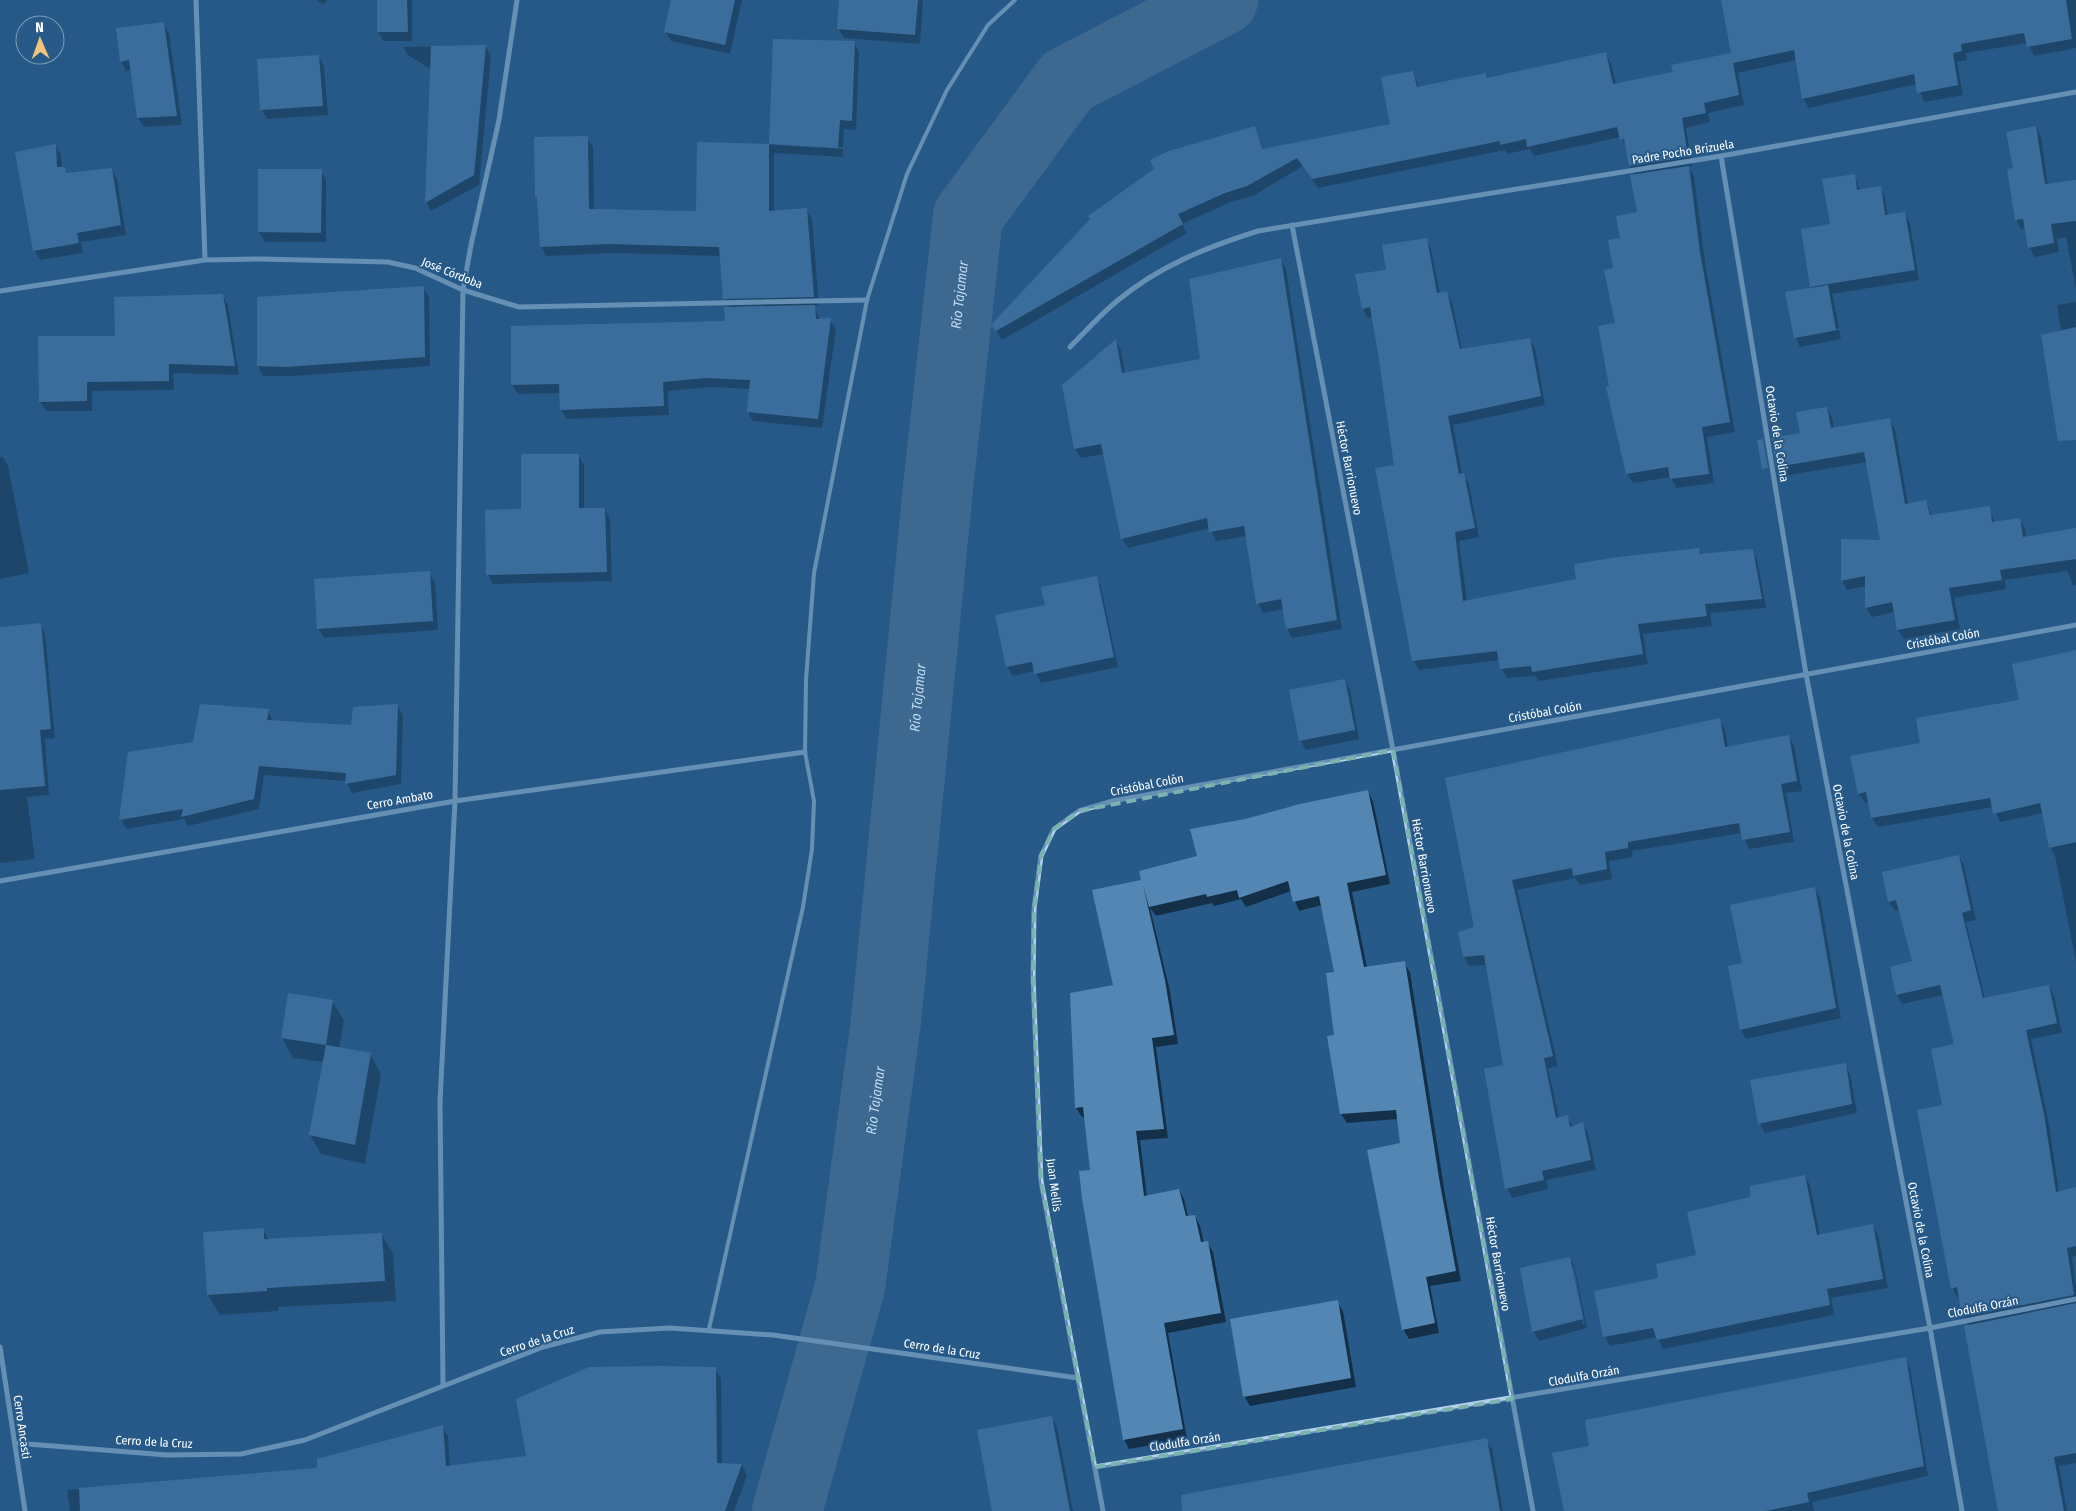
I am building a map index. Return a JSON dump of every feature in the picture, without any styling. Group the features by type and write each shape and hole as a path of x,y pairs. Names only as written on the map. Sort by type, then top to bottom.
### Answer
{"street":[{"path":"196,0 205,260"},
{"path":"443,1385 440,1102 455,801 463,290 471,244 500,120 517,0"},
{"name":"Padre Pocho Brizuela","path":"1070,346 1117,301 1168,266 1230,240 1258,231 1721,156 2076,92"},
{"name":"Octavio de la Colina","path":"1721,156 1806,674 1930,1328 1962,1511"},
{"name":"Héctor Barrionuevo","path":"1292,225 1393,750 1533,1511"},
{"name":"José Córdoba","path":"0,291 205,260 388,262 415,268 463,290 518,307 867,300"},
{"name":"Cristóbal Colón","path":"1041,856 1054,829 1078,811 1113,801 2076,625"},
{"name":"Cerro Ambato","path":"0,881 455,801 805,752"},
{"name":"Juan Mellis","path":"1041,856 1034,909 1032,978 1041,1181 1103,1511"},
{"name":"Clodulfa Orzán","path":"1095,1467 1930,1328 2076,1299"},
{"name":"Cerro de la Cruz","path":"15,1443 167,1455 241,1454 305,1440 443,1385 543,1348 600,1332 670,1328 709,1329 773,1335 1078,1378"},
{"name":"Cerro Ancasti","path":"0,1347 25,1511"},
{"path":"0,1389 6,1388"}],"lane":[{"path":"709,1329 803,907 812,849 814,801 805,752 806,680 814,574 867,300 907,174 947,90 988,25 1015,0"}],"highlighted area":[{"path":"1393,750 1512,1399 1095,1467 1041,1181 1033,978 1034,909 1041,856 1054,829 1079,811"}],"building":[{"path":"377,0 407,0 408,32 377,32"},
{"path":"671,0 735,0 725,45 664,32"},
{"path":"839,0 918,0 915,35 837,29"},
{"path":"1721,0 2066,0 2072,39 2027,47 2024,33 1961,44 1962,51 1953,53 1958,85 1917,93 1914,74 1802,99 1794,50 1733,63 1739,95 1704,103 1706,113 1682,118 1688,157 1629,166 1624,139 1620,140 1617,127 1527,147 1526,139 1500,145 1500,141 1312,179 1297,158 1247,186 1225,193 1178,214 1183,224 996,331 991,325 1090,219 1088,216 1154,169 1150,160 1169,151 1255,126 1262,149 1390,124 1381,77 1413,71 1417,87 1486,73 1487,78 1606,52 1613,84 1673,72 1671,65 1731,53"},
{"path":"164,22 177,116 137,118 129,60 120,62 116,28"},
{"path":"773,39 855,41 852,121 840,120 838,148 769,144"},
{"path":"486,45 474,175 425,203 431,46"},
{"path":"319,55 323,106 260,110 257,59"},
{"path":"2036,126 2045,184 2076,180 2076,221 2051,224 2054,243 2028,248 2023,219 2015,220 2007,169 2013,168 2006,132"},
{"path":"588,136 589,209 696,211 697,142 769,144 769,211 807,208 814,297 723,299 719,247 609,244 540,247 537,197 535,197 534,137"},
{"path":"56,144 57,167 65,167 66,173 112,168 121,225 77,233 79,243 33,251 15,152"},
{"path":"1689,166 1700,252 1730,422 1702,427 1709,474 1670,479 1668,467 1626,474 1606,387 1609,386 1598,326 1615,323 1604,270 1613,268 1608,240 1620,238 1616,216 1637,212 1630,175"},
{"path":"258,169 322,169 321,233 258,232"},
{"path":"1855,174 1857,190 1881,186 1885,215 1905,212 1915,270 1810,287 1801,229 1830,224 1822,179"},
{"path":"1427,238 1437,293 1447,291 1460,349 1530,338 1541,396 1448,416 1459,474 1464,473 1475,528 1455,532 1463,601 1576,579 1574,564 1699,548 1700,554 1753,549 1762,599 1705,604 1707,616 1638,624 1643,654 1532,672 1531,666 1500,669 1497,651 1412,661 1375,468 1394,465 1378,353 1370,307 1362,309 1355,274 1386,270 1382,245"},
{"path":"1281,258 1337,620 1286,629 1281,599 1256,604 1244,526 1209,532 1207,518 1121,539 1101,444 1074,449 1062,385 1116,339 1122,373 1200,359 1189,279"},
{"path":"1828,285 1836,330 1794,338 1785,292"},
{"path":"424,286 425,357 286,367 257,366 257,297"},
{"path":"223,294 235,366 169,364 169,381 87,382 87,401 39,402 38,336 115,336 114,297"},
{"path":"815,305 816,319 831,318 818,419 747,412 750,380 706,378 663,382 664,406 560,410 559,384 511,385 511,326 725,321 724,307"},
{"path":"2076,327 2076,440 2058,441 2041,335"},
{"path":"1827,407 1831,428 1890,418 1905,504 1926,500 1930,515 1990,506 1992,522 2020,518 2023,537 2076,528 2076,559 2000,570 2002,580 1949,588 1955,620 1897,630 1892,602 1865,608 1865,576 1841,581 1841,539 1880,540 1864,452 1776,467 1772,438 1800,433 1796,412"},
{"path":"1763,439 1768,468 1762,469 1757,440"},
{"path":"521,454 579,454 579,508 605,508 607,572 486,575 485,510 521,509"},
{"path":"430,571 433,621 317,629 314,579"},
{"path":"1097,576 1114,657 1034,674 1032,662 1006,667 995,615 1045,605 1041,587"},
{"path":"41,623 51,729 40,730 45,786 0,790 0,627"},
{"path":"2076,650 2076,842 2049,848 2040,803 1993,814 1990,798 1871,818 1866,792 1858,794 1850,756 1920,743 1916,718 2019,700 2012,664"},
{"path":"1345,679 1355,730 1299,741 1289,690"},
{"path":"200,704 269,709 267,720 351,725 353,707 398,704 396,775 345,784 346,773 259,766 254,799 181,817 183,809 119,820 128,752 193,742"},
{"path":"1720,718 1725,747 1789,735 1797,781 1781,784 1790,832 1742,840 1739,823 1628,842 1628,848 1605,852 1607,869 1573,876 1572,868 1512,880 1553,1056 1544,1058 1556,1118 1568,1115 1570,1127 1583,1122 1591,1160 1542,1171 1544,1180 1505,1189 1484,1069 1503,1065 1484,955 1463,957 1458,932 1474,927 1445,778"},
{"path":"1368,790 1386,875 1347,883 1364,967 1405,961 1440,1184 1456,1271 1426,1277 1435,1323 1402,1330 1367,1150 1400,1143 1396,1110 1340,1114 1327,1036 1334,1035 1326,973 1334,972 1319,896 1293,902 1288,881 1239,898 1237,890 1207,897 1206,894 1149,907 1143,885 1165,980 1174,1035 1152,1038 1164,1129 1136,1131 1144,1196 1179,1189 1186,1216 1195,1215 1201,1242 1208,1241 1221,1313 1164,1323 1183,1429 1123,1440 1082,1198 1079,1171 1090,1170 1083,1107 1075,1108 1070,993 1113,985 1092,890 1141,880 1139,871 1197,856 1190,829 1245,819 1300,804"},
{"path":"1959,855 1971,910 1962,913 1983,998 2049,985 2057,1023 2026,1030 2044,1114 2056,1192 2076,1187 2076,1246 2067,1248 2074,1295 1962,1317 1957,1287 1951,1289 1917,1110 1942,1105 1931,1049 1954,1044 1940,985 1896,995 1890,967 1912,961 1896,900 1888,902 1882,872"},
{"path":"1815,887 1836,1008 1740,1030 1728,966 1742,963 1730,905"},
{"path":"288,993 333,1000 326,1045 281,1038"},
{"path":"326,1045 371,1053 355,1145 309,1135"},
{"path":"1846,1063 1852,1104 1758,1124 1750,1080"},
{"path":"1805,1175 1817,1235 1873,1224 1883,1279 1827,1289 1830,1305 1657,1340 1653,1328 1603,1337 1594,1291 1658,1278 1656,1264 1696,1255 1687,1212 1750,1197 1750,1186"},
{"path":"264,1228 264,1239 382,1233 385,1281 267,1288 267,1291 207,1295 203,1232"},
{"path":"1570,1257 1583,1319 1532,1332 1520,1268"},
{"path":"1338,1300 1351,1378 1243,1397 1230,1319"},
{"path":"2076,1303 2076,1453 2054,1457 2064,1511 1998,1511 1964,1326"},
{"path":"1906,1357 1924,1466 1807,1493 1809,1502 1766,1511 1564,1511 1552,1453 1589,1446 1585,1420"},
{"path":"589,1367 716,1367 717,1463 742,1464 725,1511 80,1511 79,1488 317,1468 317,1459 443,1425 446,1466 526,1456 516,1399"},
{"path":"1052,1416 1070,1511 992,1511 977,1430"},
{"path":"1487,1438 1500,1511 1182,1511 1181,1495"}],"waterway":[{"name":"Río Tajamar","path":"787,1511 850,1287 886,1021 938,488 968,216 1067,81 1223,0"}]}
